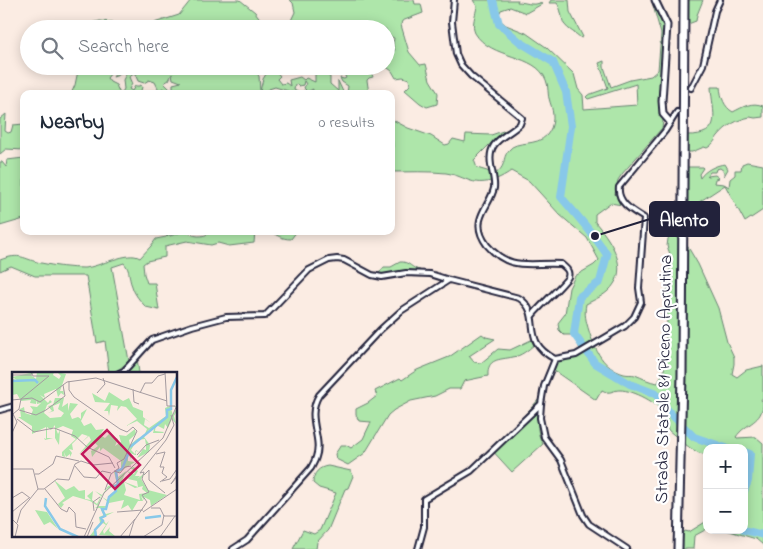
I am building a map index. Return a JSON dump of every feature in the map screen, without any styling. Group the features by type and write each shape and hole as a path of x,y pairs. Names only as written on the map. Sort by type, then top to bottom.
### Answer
{"highway":[{"name":"Strada Statale 81 Piceno Aprutina","path":"678,549 682,375 684,0"}],"street":[{"path":"454,0 452,22 456,54 461,66 522,118 520,124 501,137 491,151 490,159 494,186 480,218 480,232 486,244 499,258 515,264 561,264 568,271 569,275 565,282 547,298 532,316"},
{"path":"655,0 667,25 662,101 663,114 670,122"},
{"path":"691,88 703,65 715,11 720,0"},
{"path":"122,372 152,340 226,316 266,316 309,270 330,260 344,260 363,272 372,275 430,274 519,298 525,302 532,316 533,333 540,350 555,359 581,352 626,326 634,317 640,302 639,288 644,218 628,207 622,200 619,195 619,187 677,112"},
{"path":"233,549 247,540 311,468 318,450 313,415 315,401 319,395 380,330 401,311 449,280"},
{"path":"555,359 544,386 540,418 544,436 561,460 583,515 589,524 627,549"},
{"path":"418,549 424,527 424,499 471,471 542,404"}],"green space":[{"path":"191,0 240,0 255,12 261,20 163,20 179,15"},
{"path":"290,0 414,0 415,4 421,4 423,13 402,21 401,25 409,52 420,65 426,64 430,80 438,93 437,104 427,107 420,103 405,90 410,85 409,79 403,77 396,78 394,75 395,20 291,20 295,12 293,3"},
{"path":"473,0 518,0 517,2 542,4 526,13 510,7 501,10 499,14 500,20 506,25 526,33 546,47 574,74 578,89 583,95 584,109 637,105 636,84 588,99 586,97 608,88 599,63 604,61 604,67 611,87 630,80 651,76 658,70 661,34 652,2 665,28 661,100 662,128 618,180 615,194 622,205 610,203 595,214 595,222 615,251 619,268 618,276 611,288 602,296 586,304 586,321 591,338 605,363 624,374 635,375 658,383 664,370 667,347 668,305 665,297 668,288 666,283 670,280 670,254 667,246 674,227 676,235 685,242 698,264 718,308 727,342 734,357 732,374 737,377 746,370 763,366 762,409 757,418 736,437 756,437 763,443 763,545 756,539 739,534 748,534 748,444 703,444 703,454 699,453 668,430 666,417 662,410 645,398 632,392 617,390 609,392 602,390 596,400 553,370 557,361 572,358 581,353 577,341 571,335 564,335 559,330 558,323 565,314 569,288 575,276 599,260 587,238 560,215 529,181 511,171 501,177 485,182 474,182 446,173 395,172 395,121 431,136 445,145 449,144 453,139 465,142 466,134 491,135 512,128 490,144 474,160 477,168 494,175 503,165 507,153 512,147 542,139 550,131 553,115 546,80 541,71 523,60 502,53 482,42 475,33 474,23 477,6"},
{"path":"551,0 569,0 570,12 583,37 581,38 564,24 559,6 557,3 549,3"},
{"path":"688,0 703,0 696,21 688,24"},
{"path":"77,75 109,75 107,78 116,85 118,90 73,90"},
{"path":"126,75 132,75 129,77 132,84 129,89 130,90 123,90 123,80"},
{"path":"135,75 172,75 169,80 164,83 170,90 162,88 162,90 157,90 155,82 149,80 144,83 138,81"},
{"path":"172,75 258,75 260,90 176,90 173,88 173,84 181,82 173,79"},
{"path":"265,75 279,75 277,79 281,84 286,83 290,86 289,80 300,77 304,80 306,78 315,82 315,75 327,75 330,77 330,84 337,90 306,90 304,88 306,84 304,81 303,85 295,85 294,90 275,87 260,90"},
{"path":"344,75 372,75 373,77 367,80 368,90 348,90 348,86 340,78 346,78"},
{"path":"338,81 342,90 338,90"},
{"path":"141,85 141,90 133,90 135,86"},
{"path":"711,87 720,87 727,107 733,112 755,104 763,106 763,117 750,117 737,121 725,129 709,147 687,152 686,135 706,131 714,121"},
{"path":"6,114 5,131 8,133 11,132 13,125 20,124 20,150 6,149 0,154 0,119"},
{"path":"20,158 20,220 0,226 0,162 6,167 7,160"},
{"path":"747,162 763,165 763,210 745,222 725,185 685,209 686,169 688,167 702,167 699,174 700,178 711,168 725,164 728,169 724,176 724,171 720,168 716,169 715,172 710,172 707,176 715,175 719,178 715,179 714,183 724,184 729,187 730,179 735,175 735,170 741,170 742,164"},
{"path":"168,235 255,235 254,243 229,246 218,243 211,245 187,241 165,246 165,257 147,261 143,264 147,283 155,283 159,310 146,307 138,298 124,263 112,267 129,361 112,372 109,372 105,341 97,343 86,276 35,276 11,266 0,271 0,260 17,256 52,265 84,268 121,257 135,256 140,258 156,239"},
{"path":"276,235 294,235 291,239"},
{"path":"400,262 420,270 419,273 385,279 375,278 384,267 391,267"},
{"path":"482,334 495,339 469,356 474,362 481,363 498,349 510,350 531,340 534,345 519,355 495,361 488,370 488,376 464,381 460,389 449,389 435,396 411,401 394,410 388,415 365,453 348,465 336,459 335,454 341,445 351,448 363,439 371,422 359,421 356,409 377,396 375,391 400,378 402,380 417,370 449,357"},
{"path":"137,358 139,372 126,372"},
{"path":"540,398 538,427 543,444 512,472 490,448"},
{"path":"328,466 351,471 353,476 348,488 345,489 328,530 317,542 316,549 293,549 303,530 314,534 320,530 336,493 319,488 313,483 317,471"},
{"path":"703,523 703,531 694,536 693,549 682,549 682,536 685,531 689,532"}],"waterway":[{"path":"493,0 499,24 520,42 553,62 566,92 571,126 561,197 591,232 607,255 600,282 579,297 574,334 595,363 630,384 656,394 670,413 694,437 714,444"},
{"path":"748,453 750,454 748,481"},
{"path":"748,531 763,535"}],"tunnel":[{"path":"677,112 691,88"}],"place":[{"name":"Alento","path":"595,236"}]}
